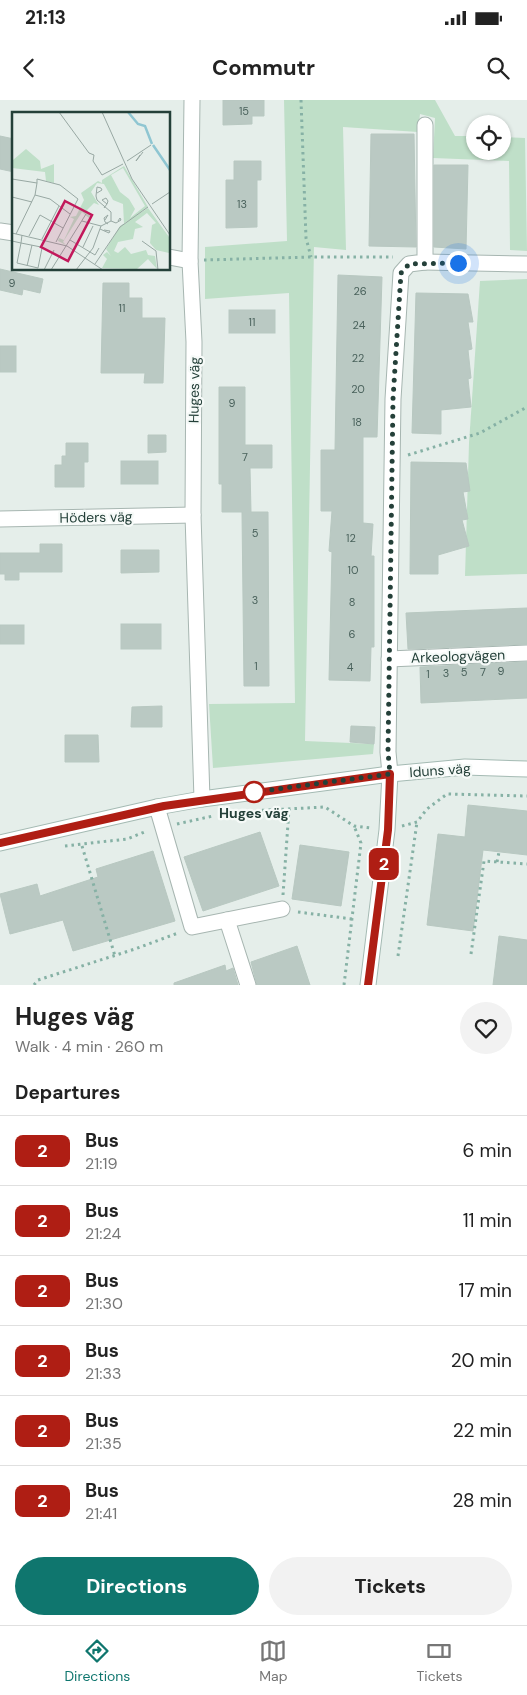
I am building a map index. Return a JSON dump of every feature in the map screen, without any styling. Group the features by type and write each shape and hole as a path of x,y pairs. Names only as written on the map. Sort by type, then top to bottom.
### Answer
{"street":[{"name":"Huges väg","path":"192,100 190,261 194,342 193,515 202,800"},
{"path":"417,263 425,124"},
{"path":"170,257 190,261"},
{"path":"368,985 388,830 393,399 401,273 417,263 527,264"},
{"name":"Höders väg","path":"0,519 193,515"},
{"name":"Arkeologvägen","path":"389,659 527,653"},
{"name":"Iduns väg","path":"0,843 157,807 202,800 390,774 465,767 527,769"},
{"path":"157,807 192,927 282,910"},
{"path":"228,920 248,985"}],"path":[{"path":"301,100 306,238 311,257"},
{"path":"190,261 311,257 398,257 417,263"},
{"path":"392,459 480,433 527,407"},
{"path":"398,956 417,822 427,809 447,794 527,796"},
{"path":"240,811 325,807 354,826 388,830 417,822"},
{"path":"289,809 282,910 352,919"},
{"path":"58,846 127,839 163,827 221,814"},
{"path":"344,985 361,844 354,826"},
{"path":"126,833 127,839"},
{"path":"81,844 115,956"},
{"path":"497,862 499,852"},
{"path":"471,954 484,861 527,864"},
{"path":"34,985 38,980 115,956 192,927"}],"green space":[{"path":"284,100 435,100 455,136 466,136 466,159 433,158 435,118 420,114 418,132 343,127 346,250 314,247 305,741 374,744 373,754 213,768 209,704 295,703 289,293 205,299 205,247 287,241"},
{"path":"511,137 525,138 527,251 510,250 509,161 484,160 511,160"},
{"path":"527,279 527,574 465,576 469,443 480,281"}],"building":[{"path":"223,100 264,100 264,116 252,116 252,124 223,125"},
{"path":"371,134 414,134 416,247 369,246"},
{"path":"0,136 12,139 12,172 0,169"},
{"path":"234,161 261,161 261,180 257,180 257,227 226,228 226,180 234,180"},
{"path":"434,165 468,165 466,249 434,247"},
{"path":"0,269 43,279 40,293 23,289 22,295 0,290"},
{"path":"338,275 382,277 377,437 363,437 363,523 373,524 371,556 374,556 374,647 371,647 370,681 329,680 332,552 329,551 332,511 321,511 321,450 335,450"},
{"path":"103,283 129,283 129,298 142,298 142,318 165,318 163,383 144,383 145,373 101,373"},
{"path":"416,293 468,294 473,322 468,322 472,349 468,350 471,378 468,379 471,407 441,410 441,434 412,433"},
{"path":"229,310 275,310 275,333 229,333"},
{"path":"0,346 16,346 16,372 0,372"},
{"path":"219,387 245,387 245,445 272,445 272,468 250,468 251,512 268,512 269,686 244,686 242,512 222,512 222,484 219,484"},
{"path":"148,435 166,435 166,452 148,453"},
{"path":"66,443 88,443 88,462 84,462 84,487 55,487 55,465 62,465 62,456 66,456"},
{"path":"121,461 158,461 158,484 121,484"},
{"path":"411,462 466,463 470,491 463,492 468,519 462,520 469,546 438,555 438,574 410,574"},
{"path":"40,544 62,544 62,572 19,572 19,580 5,580 5,574 0,574 0,553 40,553"},
{"path":"121,550 159,550 159,572 121,573"},
{"path":"527,608 527,644 408,649 406,613"},
{"path":"121,624 161,624 161,649 121,649"},
{"path":"0,625 24,625 24,644 0,644"},
{"path":"527,662 527,698 421,703 420,667"},
{"path":"162,706 162,727 131,727 132,707"},
{"path":"351,726 375,727 374,744 350,742"},
{"path":"65,735 98,735 99,762 65,762"},
{"path":"468,805 527,811 527,855 483,850 473,931 427,925 438,834 465,837"},
{"path":"260,832 279,886 203,911 184,857"},
{"path":"300,845 349,852 341,906 292,899"},
{"path":"153,851 175,921 73,951 63,920 10,934 0,894 37,884 40,896 98,877 96,869"},
{"path":"499,936 527,940 527,985 493,985"},
{"path":"297,946 310,985 257,985 251,962"},
{"path":"225,965 226,971 233,968 238,985 174,985 174,983"}],"bus line":[{"name":"2","path":"0,843 164,806 390,774 388,830 368,985"}],"place":[{"name":"Huges väg","path":"254,792"}],"route":[{"path":"254,792 390,774 388,752 393,399 401,273 409,264 424,262 458,263"}]}
